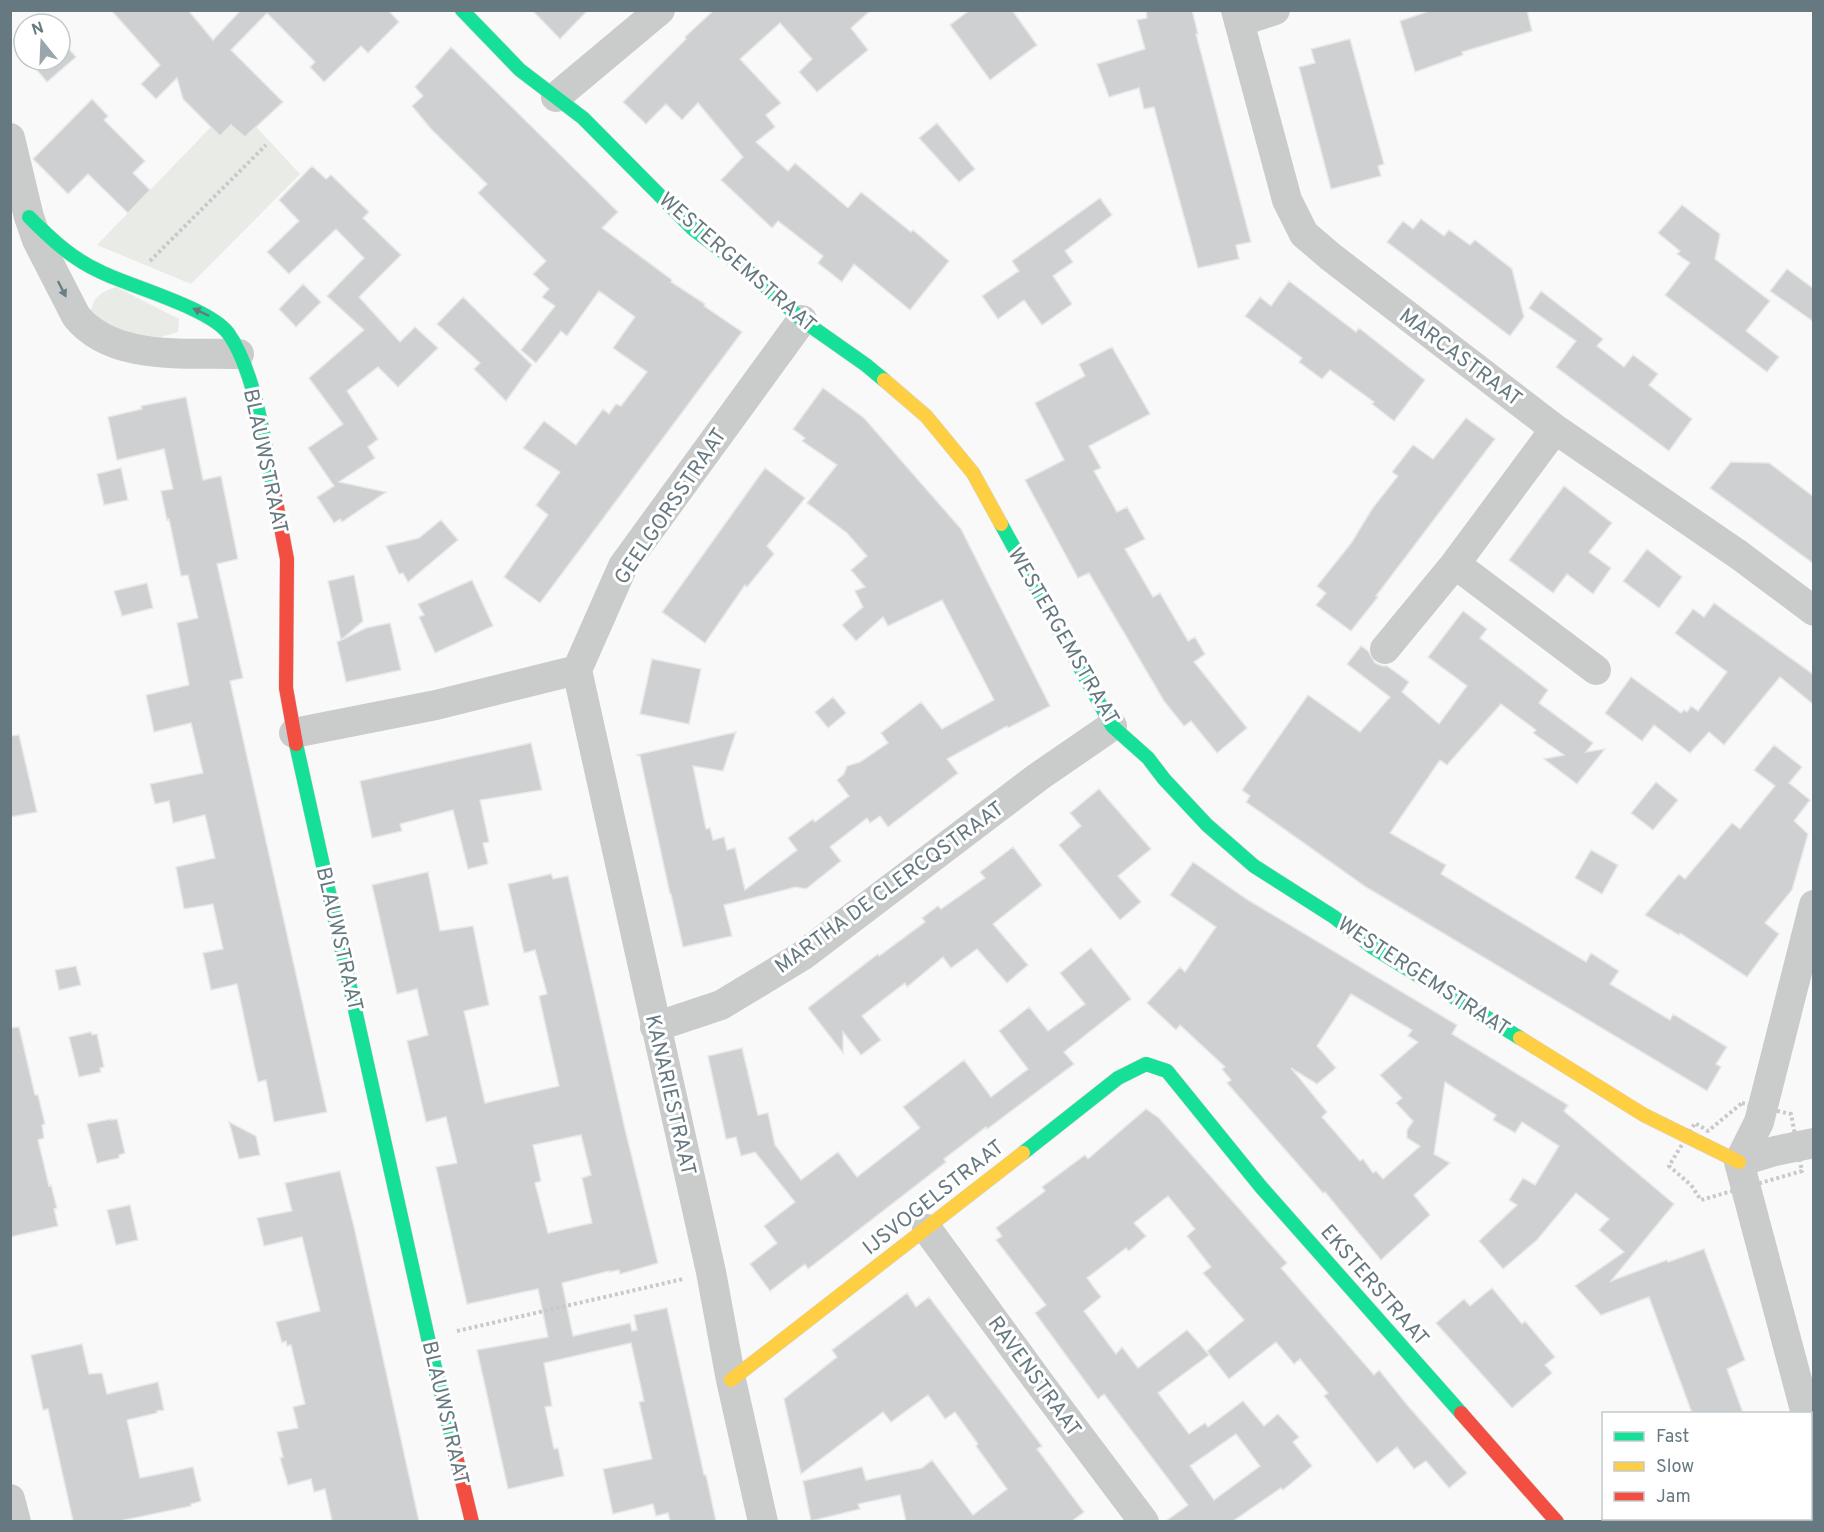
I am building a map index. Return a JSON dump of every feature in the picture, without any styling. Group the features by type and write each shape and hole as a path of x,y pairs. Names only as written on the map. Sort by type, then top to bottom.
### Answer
{"street":[{"name":"WESTERGEMSTRAAT","path":"462,10 520,70 582,118 693,229 747,270 802,320 866,365 926,416 973,473 1112,726 1148,758 1164,779 1207,825 1254,866 1334,917 1372,947 1644,1115 1739,1162"},
{"path":"556,97 660,10"},
{"path":"1237,16 1275,10"},
{"name":"MARCASTRAAT","path":"1237,16 1287,200 1304,234 1330,257 1555,429 1739,555 1814,611"},
{"path":"10,138 29,217 37,240 76,316 94,334 105,340 139,349 239,354"},
{"name":"BLAUWSTRAAT","path":"29,217 55,243 100,272 207,315 227,332 239,354 253,392 263,432 287,559 286,688 294,733 428,1338 472,1521"},
{"name":"GEELGORSSTRAAT","path":"577,670 623,567 802,320"},
{"path":"1384,649 1455,564 1555,429"},
{"path":"1455,564 1596,670"},
{"path":"294,733 436,705 577,670"},
{"name":"KANARIESTRAAT","path":"577,670 711,1272 731,1380 763,1521"},
{"name":"MARTHA DE CLERCQSTRAAT","path":"655,1027 721,1005 802,956 1038,777 1112,726"},
{"path":"1806,1412 1739,1162 1759,1122 1814,906"},
{"name":"IJSVOGELSTRAAT","path":"731,1380 1118,1078 1146,1064 1167,1071"},
{"name":"EKSTERSTRAAT","path":"1167,1071 1269,1196 1557,1521"},
{"path":"1739,1162 1775,1151 1814,1143"},
{"name":"RAVENSTRAAT","path":"927,1229 1144,1521"},
{"path":"10,1499 16,1521"}],"path":[{"path":"141,287 150,261 266,145"},
{"path":"428,1338 711,1272"}],"shaded area":[{"path":"234,103 300,174 191,284 97,245"},
{"path":"116,287 179,319 178,332 154,339 109,327 91,310 94,301 100,295"}],"building":[{"path":"111,10 188,10 213,40 241,10 388,10 399,22 368,53 361,46 324,82 310,67 315,62 267,13 231,50 283,102 245,137 231,125 220,136 183,99 177,78 156,99 141,84 160,65"},
{"path":"532,10 588,10 560,39"},
{"path":"714,10 871,10 851,28 868,50 817,92 799,72 812,59 780,23 740,59 781,103 766,115 775,127 756,142 788,171 795,163 848,208 861,192 911,232 913,230 949,261 910,310 854,264 842,282 818,263 823,256 778,221 772,228 721,180 743,157 698,103 682,120 666,104 646,124 623,102"},
{"path":"970,10 1012,10 1037,45 990,80 950,25"},
{"path":"1146,10 1192,10 1198,34 1196,34 1251,242 1236,245 1239,259 1198,268 1154,107 1144,109 1139,88 1109,97 1097,64 1145,49 1137,20 1147,18"},
{"path":"1432,10 1527,10 1532,31 1462,52 1463,55 1415,72 1400,21"},
{"path":"1350,39 1384,164 1378,166 1381,176 1331,189 1299,67 1315,63 1311,49"},
{"path":"451,47 618,212 602,228 672,280 671,282 742,332 540,603 504,577 548,515 536,505 560,472 523,448 544,421 576,445 603,409 609,414 616,404 621,406 647,372 613,348 635,317 599,291 567,336 561,331 536,363 521,350 555,306 542,297 549,289 533,274 546,261 478,193 487,184 432,130 412,106 423,96 415,87"},
{"path":"38,72 59,72 47,82"},
{"path":"92,99 108,116 104,120 145,161 133,173 150,190 128,213 88,174 68,194 33,159"},
{"path":"937,123 975,169 959,182 919,138"},
{"path":"312,166 326,179 331,175 369,212 363,218 401,255 359,297 400,342 415,327 438,348 398,387 378,367 347,391 378,439 368,447 375,458 339,482 386,492 342,522 340,519 334,523 317,497 334,486 308,448 343,424 309,378 364,330 327,296 364,258 336,229 289,274 267,252 299,221 279,200"},
{"path":"1100,198 1112,215 1065,251 1073,262 1053,276 1072,304 1042,325 1024,300 998,319 982,296 1019,271 1012,261"},
{"path":"1682,205 1720,234 1715,259 1770,301 1746,331 1779,357 1767,372 1665,295 1690,263 1677,254 1680,251 1658,233"},
{"path":"1421,219 1444,236 1449,230 1470,245 1475,240 1512,269 1524,317 1510,336 1387,242 1403,221 1413,229"},
{"path":"1787,269 1814,289 1814,322 1770,291"},
{"path":"1289,281 1356,332 1359,328 1425,380 1394,421 1372,404 1374,402 1330,370 1322,379 1299,362 1302,358 1245,316 1260,297 1271,306"},
{"path":"303,284 321,302 296,327 279,309"},
{"path":"1541,291 1603,339 1597,346 1624,367 1633,355 1658,374 1649,385 1692,419 1669,451 1556,367 1576,341 1529,308"},
{"path":"463,297 532,365 506,401 474,369 480,363 437,324"},
{"path":"1112,347 1150,414 1089,446 1101,468 1094,471 1117,512 1127,507 1145,539 1125,549 1153,597 1160,593 1188,641 1195,637 1205,654 1194,662 1247,728 1217,753 1191,721 1184,726 1164,701 1089,573 1078,578 1025,480 1064,460 1035,403 1085,376 1079,364"},
{"path":"823,388 864,418 961,529 1050,706 1008,728 1007,726 947,759 958,773 888,827 880,816 870,823 867,818 830,847 841,861 806,889 796,887 724,905 732,936 683,947 640,756 636,755 736,732 723,771 693,766 706,829 710,828 713,840 724,837 727,850 735,848 745,890 797,850 788,838 813,819 815,822 849,796 837,780 844,774 847,766 860,762 888,743 881,733 921,702 942,729 994,700 942,600 888,626 883,617 856,641 842,625 863,607 855,591 865,587 851,570 867,556 847,533 807,503 837,465 802,441 805,438 793,429"},
{"path":"186,397 203,480 221,476 238,559 217,564 243,678 230,681 327,1112 274,1122 266,1080 258,1082 237,984 211,990 203,953 223,949 213,904 184,909 176,867 215,858 205,815 173,823 169,801 155,804 150,784 203,773 191,723 154,732 146,695 189,685 177,623 198,618 188,575 181,576 161,491 173,489 164,449 117,460 108,417 142,409 141,406"},
{"path":"1466,418 1495,439 1351,631 1316,605 1326,593 1317,586 1352,542 1372,509 1398,476 1392,472 1413,445 1433,459"},
{"path":"1731,462 1769,463 1814,497 1814,564 1710,488"},
{"path":"121,468 128,500 104,505 97,474"},
{"path":"765,468 805,498 767,546 774,554 747,587 745,585 705,643 662,612"},
{"path":"1564,486 1612,523 1589,552 1611,568 1593,594 1567,574 1553,593 1509,560"},
{"path":"441,520 458,540 408,582 403,573 399,574 386,546 419,538"},
{"path":"1647,549 1682,577 1659,608 1623,581"},
{"path":"354,575 363,621 341,640 328,581"},
{"path":"472,580 493,626 435,653 419,617 424,615 418,604"},
{"path":"147,583 153,608 122,616 114,591"},
{"path":"1714,603 1814,675 1814,705 1780,677 1724,745 1709,732 1690,753 1654,725 1642,741 1605,713 1631,677 1681,713 1684,710 1687,712 1691,706 1698,711 1727,672 1675,633 1693,609 1704,617"},
{"path":"1463,611 1487,629 1480,638 1548,690 1539,703 1593,743 1586,752 1605,749 1577,784 1544,759 1564,755 1533,733 1536,730 1501,704 1447,765 1440,760 1390,833 1446,865 1441,874 1586,962 1591,953 1619,971 1610,984 1670,1020 1673,1014 1727,1047 1716,1064 1721,1067 1707,1091 1366,887 1246,802 1250,796 1242,790 1308,695 1360,732 1390,697 1347,664 1361,646 1368,651 1375,663 1387,666 1409,682 1402,692 1439,724 1467,686 1428,657"},
{"path":"390,623 401,670 346,682 337,642 366,628"},
{"path":"652,659 701,669 689,724 640,714"},
{"path":"833,697 846,713 828,728 815,712"},
{"path":"19,735 37,812 10,817 10,736"},
{"path":"531,743 542,790 480,800 489,842 483,843 488,864 468,869 453,810 400,824 402,831 372,838 360,781"},
{"path":"1774,745 1802,767 1789,783 1810,800 1794,821 1808,834 1792,890 1765,923 1779,934 1747,977 1680,933 1679,935 1645,915 1679,874 1685,879 1732,823 1740,829 1775,786 1754,770"},
{"path":"1656,782 1678,800 1653,830 1631,813"},
{"path":"1099,789 1151,849 1118,876 1141,902 1120,920 1059,845 1081,826 1070,813"},
{"path":"1013,847 1042,885 993,924 1028,965 1007,983 977,949 951,968 943,957 907,987 905,983 862,1016 881,1040 861,1055 843,1032 843,1053 808,1008 878,954 879,956 925,922 922,918 938,906 941,909 985,878 980,872"},
{"path":"1591,850 1618,865 1602,894 1575,878"},
{"path":"1193,862 1248,900 1457,1025 1452,1034 1568,1105 1564,1111 1674,1204 1611,1281 1704,1249 1745,1360 1727,1369 1743,1412 1692,1412 1649,1297 1601,1315 1575,1286 1624,1252 1599,1230 1609,1219 1576,1193 1537,1240 1503,1269 1479,1241 1517,1205 1509,1200 1523,1178 1535,1185 1559,1146 1522,1122 1515,1133 1493,1120 1496,1115 1445,1082 1434,1154 1450,1163 1414,1195 1430,1215 1381,1260 1325,1192 1323,1193 1227,1083 1231,1080 1222,1069 1225,1067 1180,1025 1176,1030 1147,1003 1180,967 1185,972 1216,927 1170,895","holes":["1351,994 1412,1030 1408,1036 1418,1042 1380,1075 1402,1098 1396,1103 1413,1121 1407,1130 1407,1138 1420,1146 1383,1179 1376,1171 1373,1173 1363,1159 1360,1161 1322,1117 1327,1112 1291,1068 1317,1084 1336,1068 1317,1046"]},
{"path":"428,872 440,931 473,926 489,1005 464,1011 485,1103 559,1086 539,996 547,994 535,950 524,953 508,884 551,874 553,879 568,876 624,1125 658,1263 620,1274 619,1270 609,1271 562,1283 573,1336 630,1323 632,1331 637,1330 634,1315 667,1308 716,1521 670,1521 668,1513 656,1516 653,1504 613,1514 603,1469 652,1459 639,1402 644,1401 631,1343 544,1363 552,1406 545,1407 554,1449 558,1448 564,1476 508,1489 477,1350 548,1337 538,1289 467,1304 436,1167 457,1163 446,1117 426,1122 407,1041 428,1035 417,989 397,994 372,885","holes":["581,1135 591,1175 582,1178 592,1223 548,1233 535,1183 541,1181 533,1145"]},
{"path":"1091,948 1131,999 1064,1052 1074,1064 944,1159 946,1162 808,1269 805,1264 770,1291 750,1264 777,1243 764,1226 795,1202 755,1152 741,1156 736,1137 726,1139 708,1056 742,1048 758,1115 768,1113 775,1145 801,1180 838,1152 857,1177 920,1128 903,1107 964,1060 991,1097 1028,1069 999,1031 1029,1007 1048,1031 1085,1004 1060,973"},
{"path":"76,966 81,985 59,990 55,970"},
{"path":"19,1027 35,1095 38,1095 45,1124 42,1125 44,1138 38,1140 57,1208 54,1209 58,1226 10,1237 10,1028"},
{"path":"91,1032 92,1035 97,1034 104,1067 100,1068 101,1072 79,1077 69,1037"},
{"path":"1146,1109 1159,1118 1287,1263 1281,1268 1374,1375 1379,1370 1467,1473 1449,1488 1426,1461 1414,1469 1397,1447 1377,1463 1324,1396 1328,1393 1300,1359 1294,1364 1276,1342 1229,1379 1207,1351 1244,1320 1203,1273 1211,1267 1187,1236 1195,1229 1168,1196 1134,1223 1146,1236 1129,1251 1126,1248 1087,1278 1101,1297 1084,1311 1116,1354 1122,1347 1138,1368 1187,1330 1198,1342 1209,1355 1158,1393 1189,1434 1205,1423 1208,1427 1243,1401 1264,1426 1278,1414 1299,1437 1293,1442 1312,1466 1283,1490 1281,1488 1233,1521 1166,1521 1188,1505 1104,1394 1098,1399 1035,1313 1046,1305 996,1240 1002,1236 996,1228 1045,1191 1042,1187 1085,1155 1088,1159","holes":["1236,1434 1260,1466 1214,1500 1190,1466"]},
{"path":"117,1119 125,1153 119,1155 119,1158 97,1163 87,1124"},
{"path":"229,1122 256,1136 260,1155 239,1159"},
{"path":"340,1171 419,1521 332,1521 325,1489 314,1492 311,1479 288,1485 280,1458 283,1457 277,1432 298,1428 293,1407 305,1404 291,1345 287,1346 286,1341 282,1343 276,1322 320,1311 302,1237 264,1246 257,1218 292,1211 285,1183"},
{"path":"130,1205 138,1240 116,1245 107,1210"},
{"path":"1492,1288 1522,1324 1525,1321 1555,1357 1545,1365 1552,1373 1512,1408 1436,1323 1464,1299 1470,1306"},
{"path":"907,1293 916,1307 929,1297 1042,1446 1037,1449 1084,1512 1072,1521 906,1521 900,1495 858,1504 860,1509 811,1521 803,1481 862,1467 866,1480 922,1468 932,1460 973,1515 1007,1489 955,1412 945,1419 928,1395 891,1422 883,1412 801,1474 784,1399 837,1357 832,1350"},
{"path":"82,1344 89,1374 102,1373 107,1394 158,1382 164,1410 127,1420 140,1478 193,1467 201,1501 191,1506 120,1521 73,1521 48,1409 43,1410 31,1355"}],"traffic: fast":[{"path":"462,10 520,70 583,118 693,229 747,270 802,320 884,380"},
{"path":"29,217 62,248 90,267 188,307 218,324 228,333 252,387 263,430 274,491"},
{"path":"1001,524 1112,726 1148,758 1164,779 1207,825 1254,866 1334,917 1372,947 1520,1038"},
{"path":"296,744 453,1444"},
{"path":"1023,1153 1118,1078 1146,1064 1167,1071 1261,1187 1461,1413"}],"traffic: slow":[{"path":"884,380 926,416 973,473 1001,524"},
{"path":"1520,1038 1644,1115 1739,1162"},
{"path":"731,1380 1023,1153"}],"traffic: jam":[{"path":"274,491 287,559 286,688 296,744"},
{"path":"1461,1413 1557,1522"},
{"path":"453,1444 472,1522"}]}
